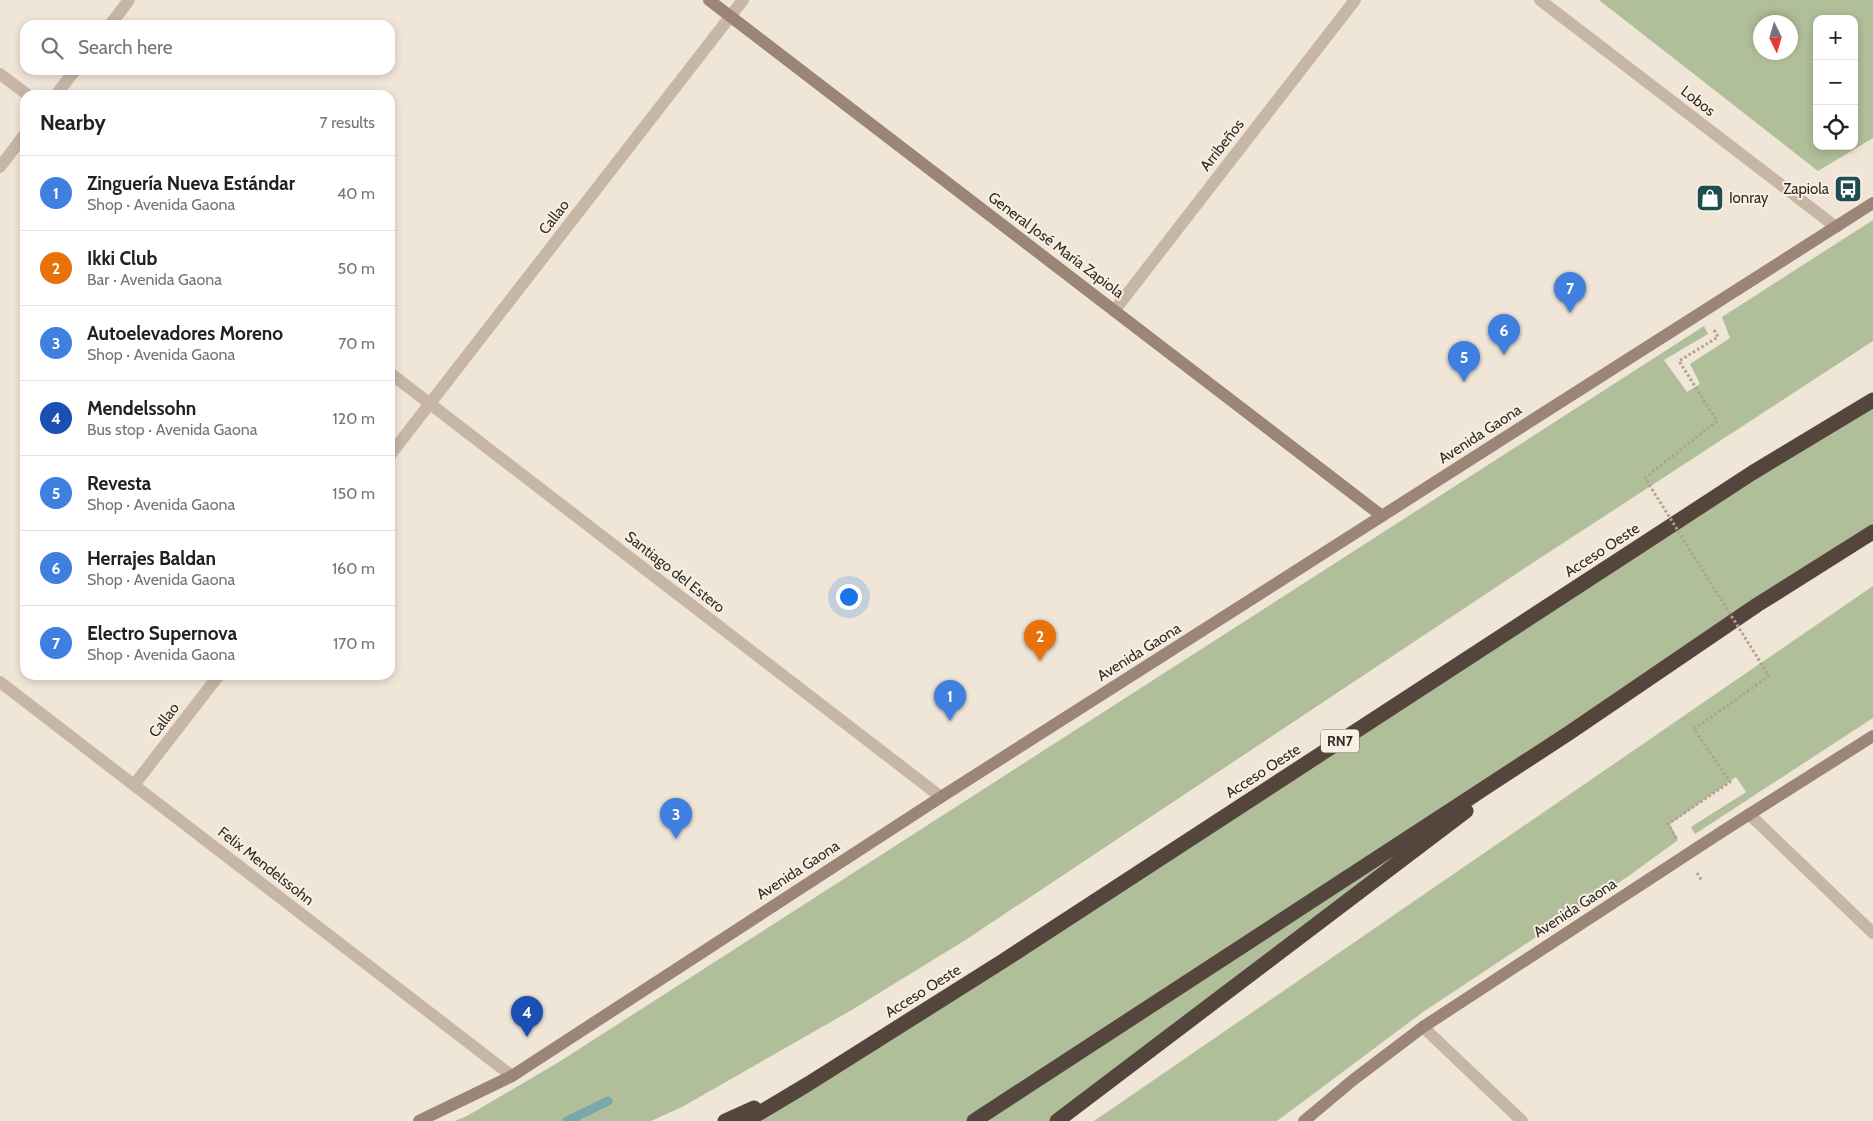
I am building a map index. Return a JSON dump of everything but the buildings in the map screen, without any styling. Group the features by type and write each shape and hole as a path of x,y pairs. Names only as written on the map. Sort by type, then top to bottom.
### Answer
{"highway":[{"name":"Acceso Oeste","path":"746,1121 1003,961 1752,473 1873,400"},
{"path":"974,1121 1569,733 1757,605 1873,532"},
{"path":"1057,1121 1569,733"},
{"path":"726,1121 808,1084"}],"street":[{"path":"114,20 129,0"},
{"name":"General José María Zapiola","path":"709,0 1382,516"},
{"name":"Callao","path":"395,448 743,0"},
{"name":"Arribeños","path":"1114,311 1355,0"},
{"name":"Lobos","path":"1540,0 1836,227"},
{"path":"0,74 21,90"},
{"path":"60,90 71,75"},
{"path":"0,167 20,141"},
{"name":"Avenida Gaona","path":"419,1121 512,1076 941,797 1873,203"},
{"name":"Santiago del Estero","path":"395,378 941,797"},
{"name":"Callao","path":"134,785 215,680"},
{"name":"Felix Mendelssohn","path":"0,682 512,1076"},
{"name":"Avenida Gaona","path":"1304,1121 1353,1080 1423,1027 1749,814 1873,736"},
{"path":"1749,814 1873,933"},
{"path":"1423,1027 1522,1121"}],"path":[{"path":"1702,881 1668,824 1730,782 1694,729 1769,676 1645,478 1717,420 1679,361 1718,337 1703,310"}],"green space":[{"path":"1599,0 1873,0 1873,138 1858,147 1858,15 1813,15 1813,150 1853,150 1818,171"},
{"path":"1873,220 1873,341 1531,564 967,939 850,1011 682,1107 651,1121 455,1121 467,1116 559,1062 1704,326 1708,334 1664,360 1687,392 1700,384 1690,364 1730,338 1722,317"},
{"path":"1873,400 1873,532 1569,733 1057,1121 725,1121 808,1084"},
{"path":"1873,586 1873,718 1695,834 1691,827 1746,792 1736,777 1670,824 1678,840 1630,875 1423,1012 1277,1121 1094,1121"}],"waterway":[{"path":"567,1121 608,1101"}],"place":[{"name":"Zapiola","path":"1848,189"},
{"name":"Ionray","path":"1710,198"},
{"name":"Electro Supernova","path":"1570,313"},
{"name":"Herrajes Baldan","path":"1504,355"},
{"name":"Revesta","path":"1464,382"},
{"name":"Ikki Club","path":"1040,661"},
{"name":"Zinguería Nueva Estándar","path":"950,721"},
{"name":"Autoelevadores Moreno","path":"676,839"},
{"name":"Mendelssohn","path":"527,1037"}]}
